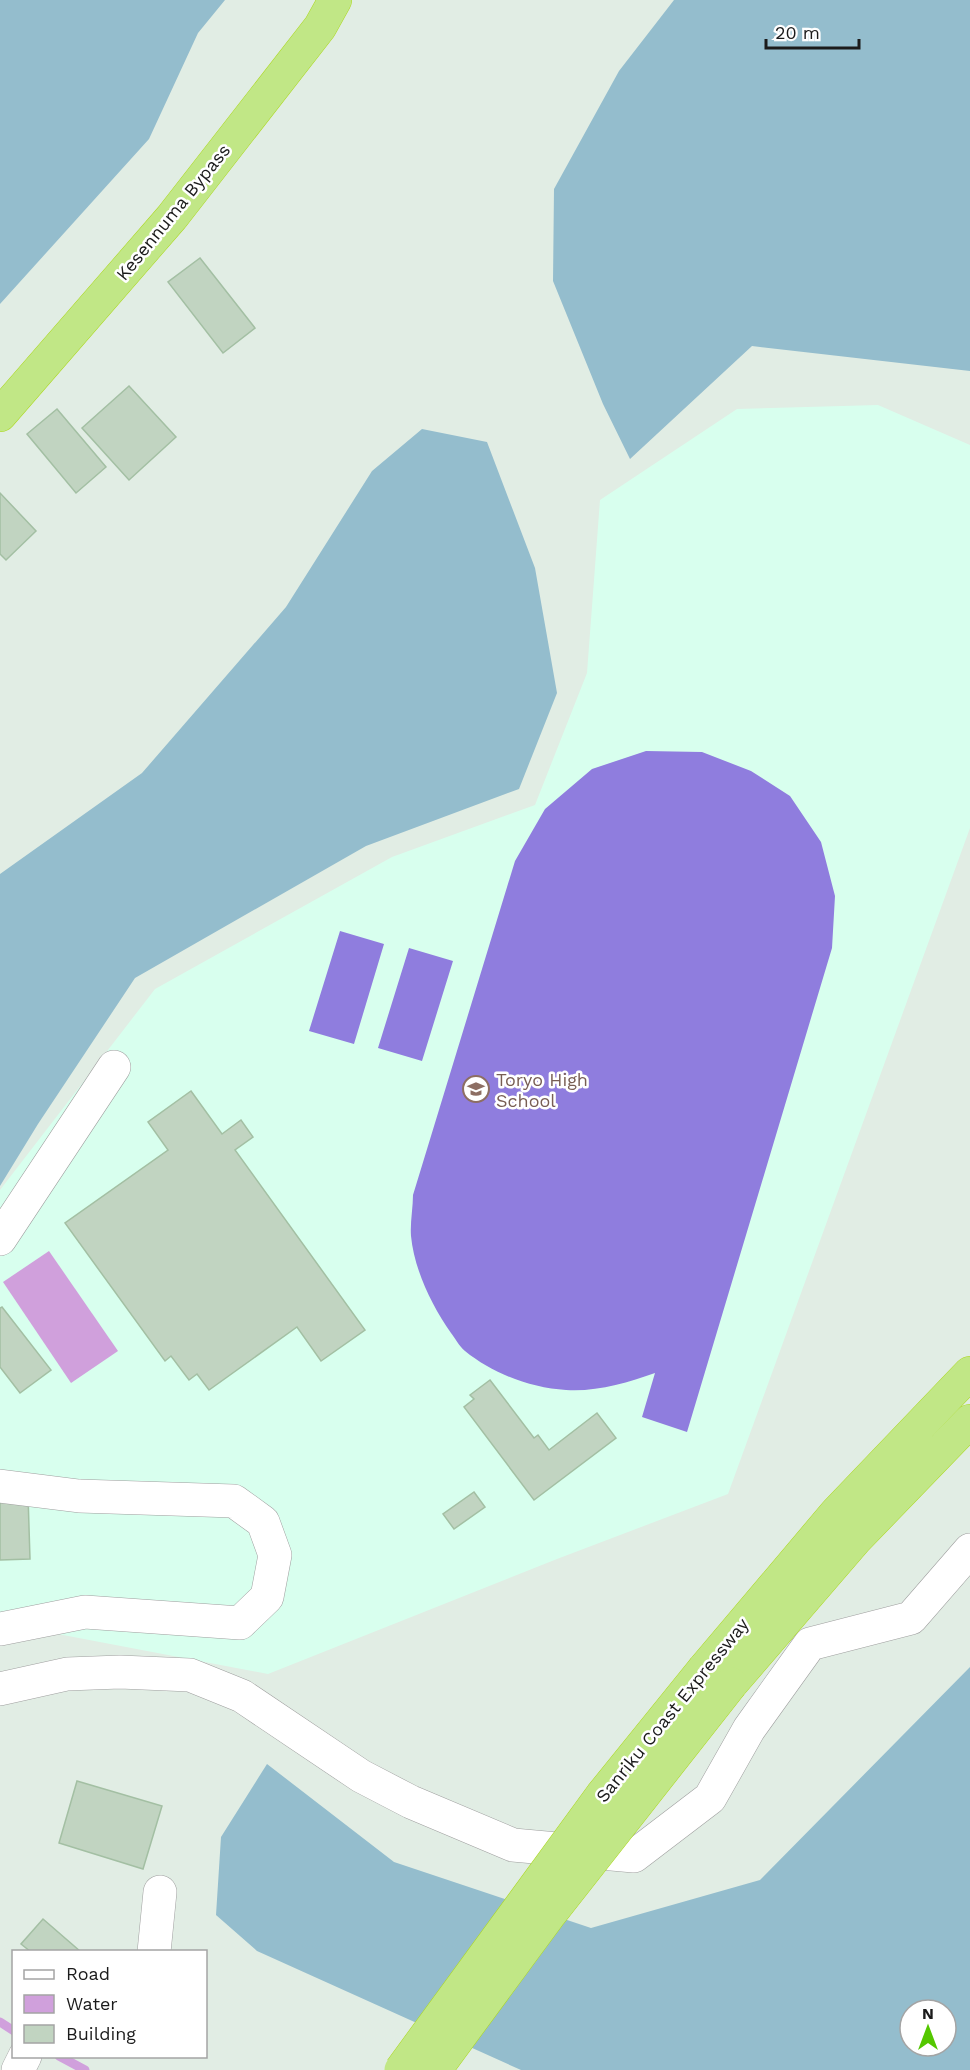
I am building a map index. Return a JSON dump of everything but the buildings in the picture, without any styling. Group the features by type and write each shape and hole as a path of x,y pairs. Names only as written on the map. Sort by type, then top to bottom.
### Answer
{"highway":[{"name":"Kesennuma Bypass","path":"0,415 172,217 320,27 335,0"},
{"name":"Sanriku Coast Expressway","path":"435,2070 550,1914 836,1513 970,1373"},
{"name":"Sanriku Coast Expressway","path":"401,2070 602,1795 856,1539 970,1420"}],"street":[{"path":"0,1239 114,1067"},
{"path":"0,1486 79,1496 234,1501 262,1522 275,1555 267,1597 240,1623 85,1612 0,1629"},
{"path":"0,1689 67,1674 120,1672 190,1675 242,1696 361,1776 411,1802 513,1845 633,1856 710,1798 749,1729 810,1644 911,1618 970,1550"},
{"path":"154,1950 160,1892"}],"shaded area":[{"path":"0,0 225,0 198,33 149,139 0,304"},
{"path":"674,0 970,0 970,371 752,346 630,459 603,404 553,281 554,189 619,71"},
{"name":"Toryo High School","path":"878,405 970,445 970,828 728,1494 268,1674 0,1623 0,1190 155,989 392,857 535,805 587,673 600,500 737,409"},
{"path":"422,429 487,442 535,568 557,693 519,789 366,846 135,978 38,1124 0,1186 0,874 142,773 286,607 372,471"},
{"path":"646,751 702,752 751,771 790,796 821,842 835,896 832,948 687,1432 642,1417 655,1373 589,1390 552,1389 512,1378 476,1359 459,1344 431,1299 420,1274 411,1236 413,1195 515,861 545,809 592,769"},
{"path":"340,931 384,944 354,1044 309,1031"},
{"path":"409,948 453,961 422,1061 378,1048"},
{"path":"970,1667 970,2070 521,2070 257,1951 216,1915 221,1837 267,1764 394,1862 591,1928 760,1880"}],"water":[{"path":"49,1251 118,1351 71,1383 3,1282"}],"waterway":[{"path":"0,2022 12,2030"},
{"path":"63,2058 85,2070"}],"place":[{"name":"Toryo High School","path":"476,1089"}]}
